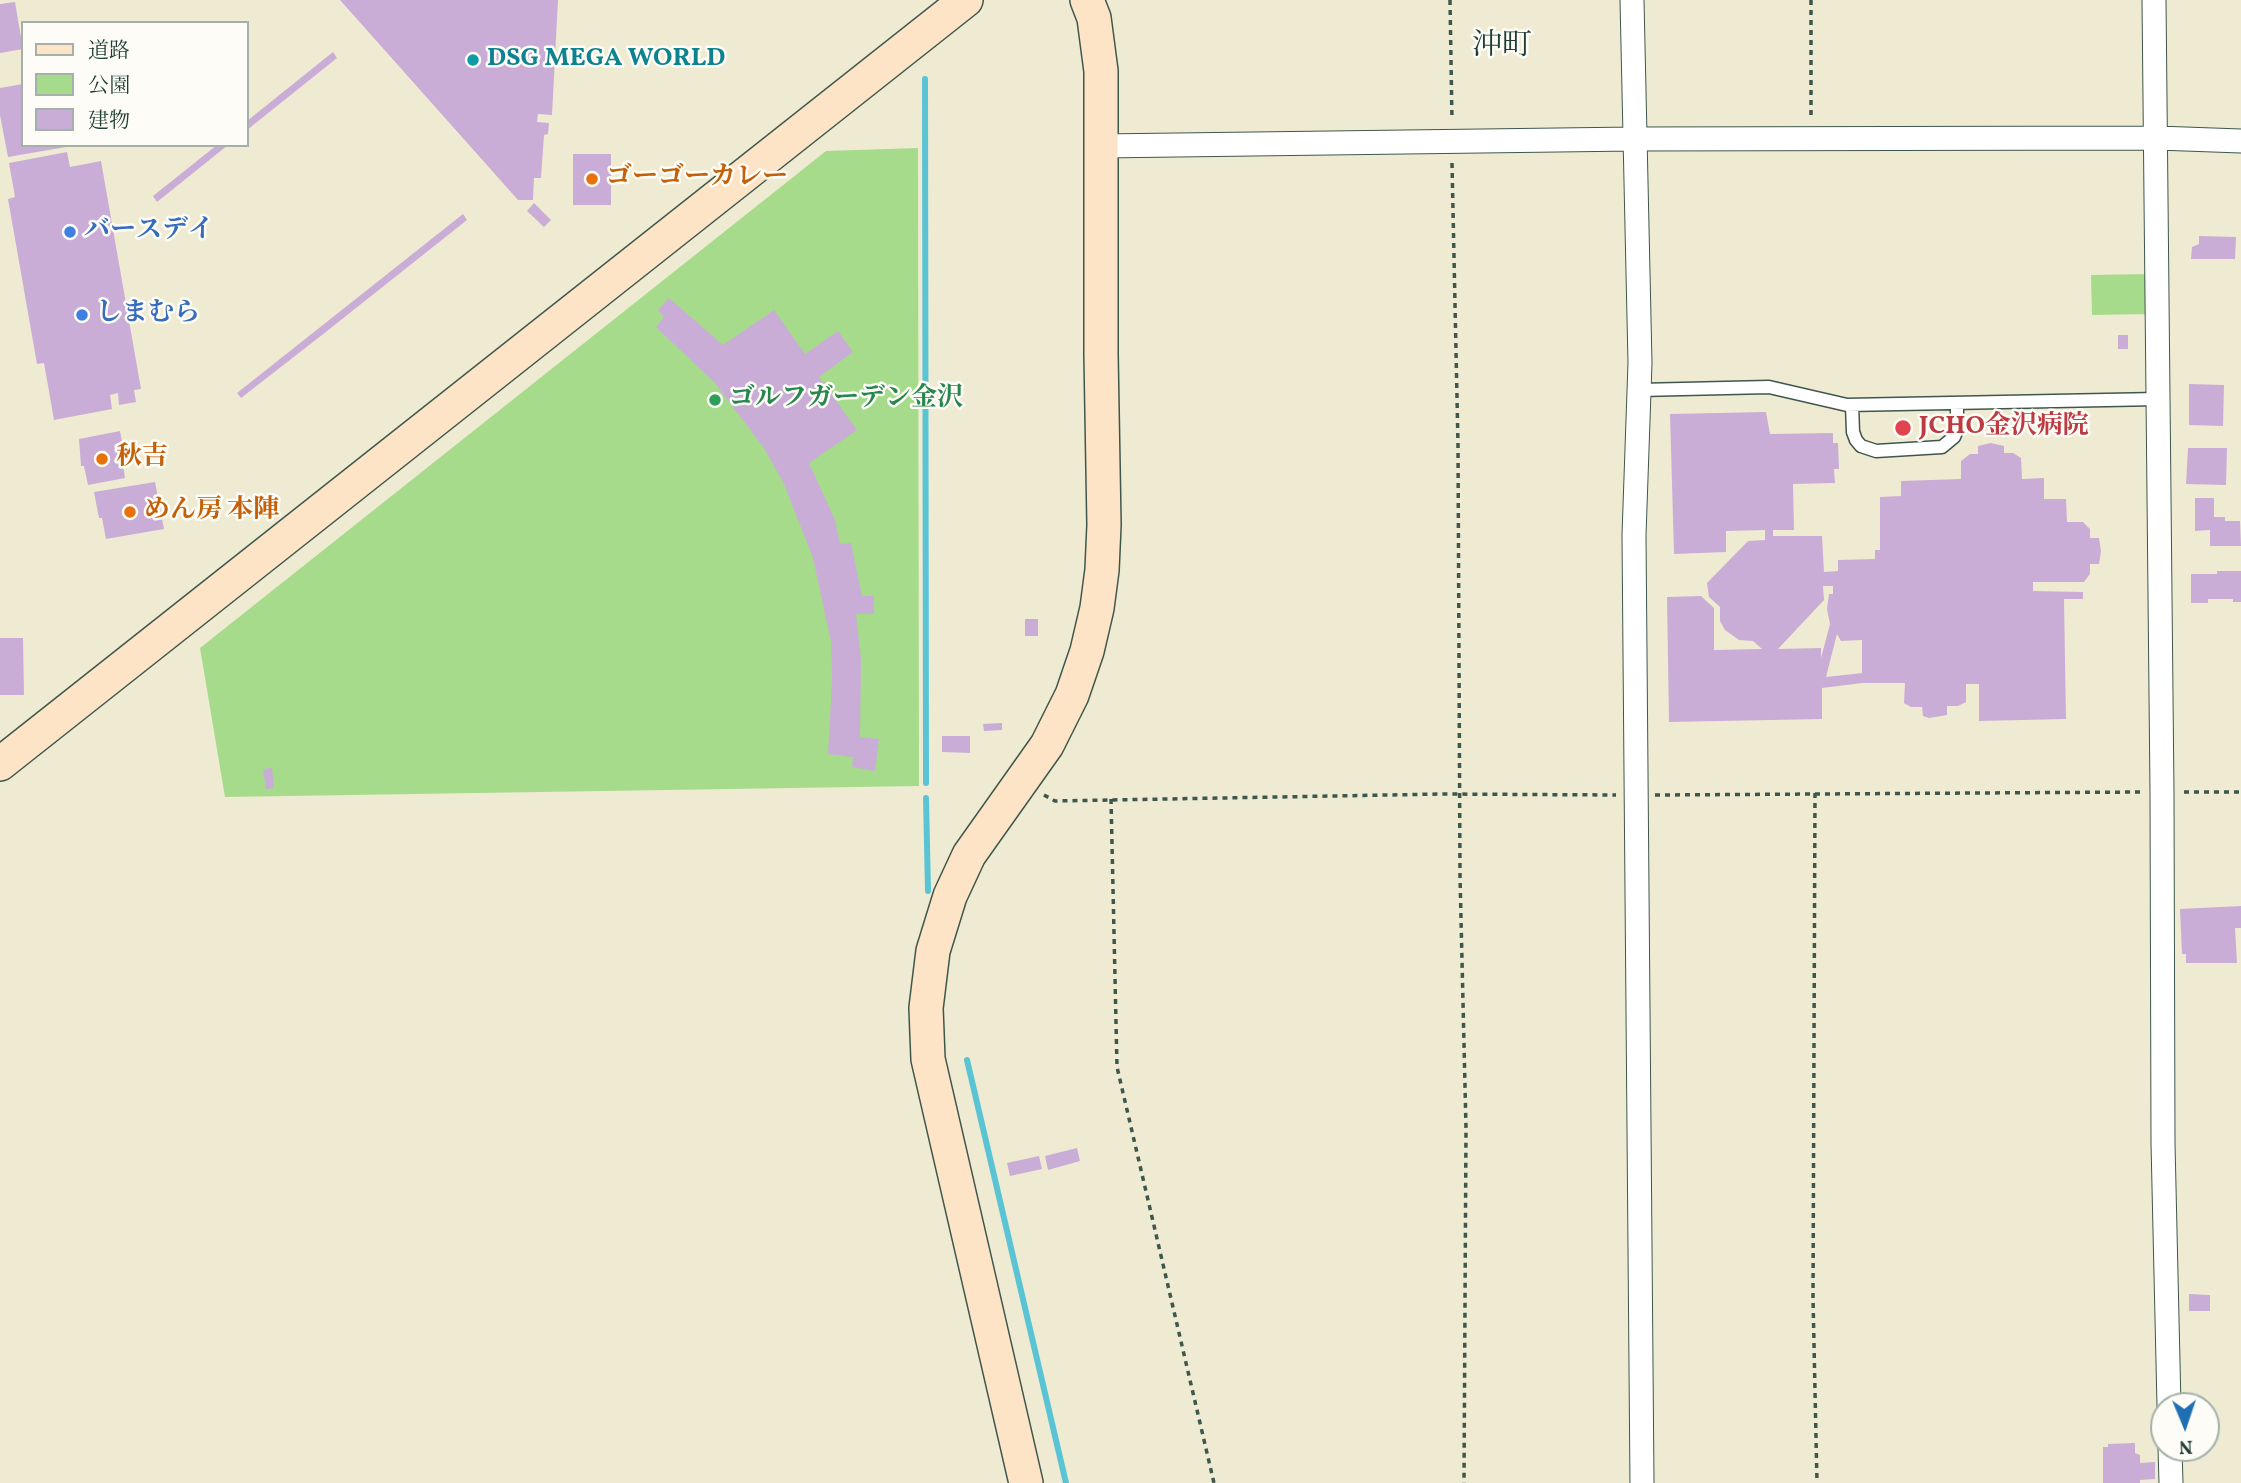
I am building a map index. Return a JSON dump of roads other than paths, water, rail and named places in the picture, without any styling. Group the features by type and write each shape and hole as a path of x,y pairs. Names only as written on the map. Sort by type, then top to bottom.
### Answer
{"street":[{"path":"0,764 966,0"},
{"path":"1026,1483 928,1059 926,1034 933,951 950,895 969,855 1047,745 1072,695 1087,651 1102,570 1104,525 1100,49 1087,0"},
{"path":"1632,0 1639,390 1634,535 1642,1483"},
{"path":"2154,0 2163,1143 2169,1392"},
{"path":"1101,146 1634,139 2157,138 2241,141"},
{"path":"2170,1462 2171,1483"}],"lane":[{"path":"1639,390 1769,387 1852,405 2158,399"},
{"path":"1852,405 1856,440 1861,446 1875,451 1942,447 1954,437 1957,403"}],"waterway":[{"path":"925,79 926,783"},
{"path":"926,798 928,891"},
{"path":"967,1060 1066,1483"}],"place":[{"name":"DSG MEGA WORLD","path":"473,60"},
{"name":"ゴーゴーカレー","path":"592,179"},
{"name":"バースデイ","path":"70,232"},
{"name":"しまむら","path":"82,315"},
{"name":"ゴルフガーデン金沢","path":"715,400"},
{"name":"JCHO金沢病院","path":"1903,428"},
{"name":"秋吉","path":"102,459"},
{"name":"めん房 本陣","path":"130,512"}],"district":[{"name":"沖町","path":"1502,48"}]}
